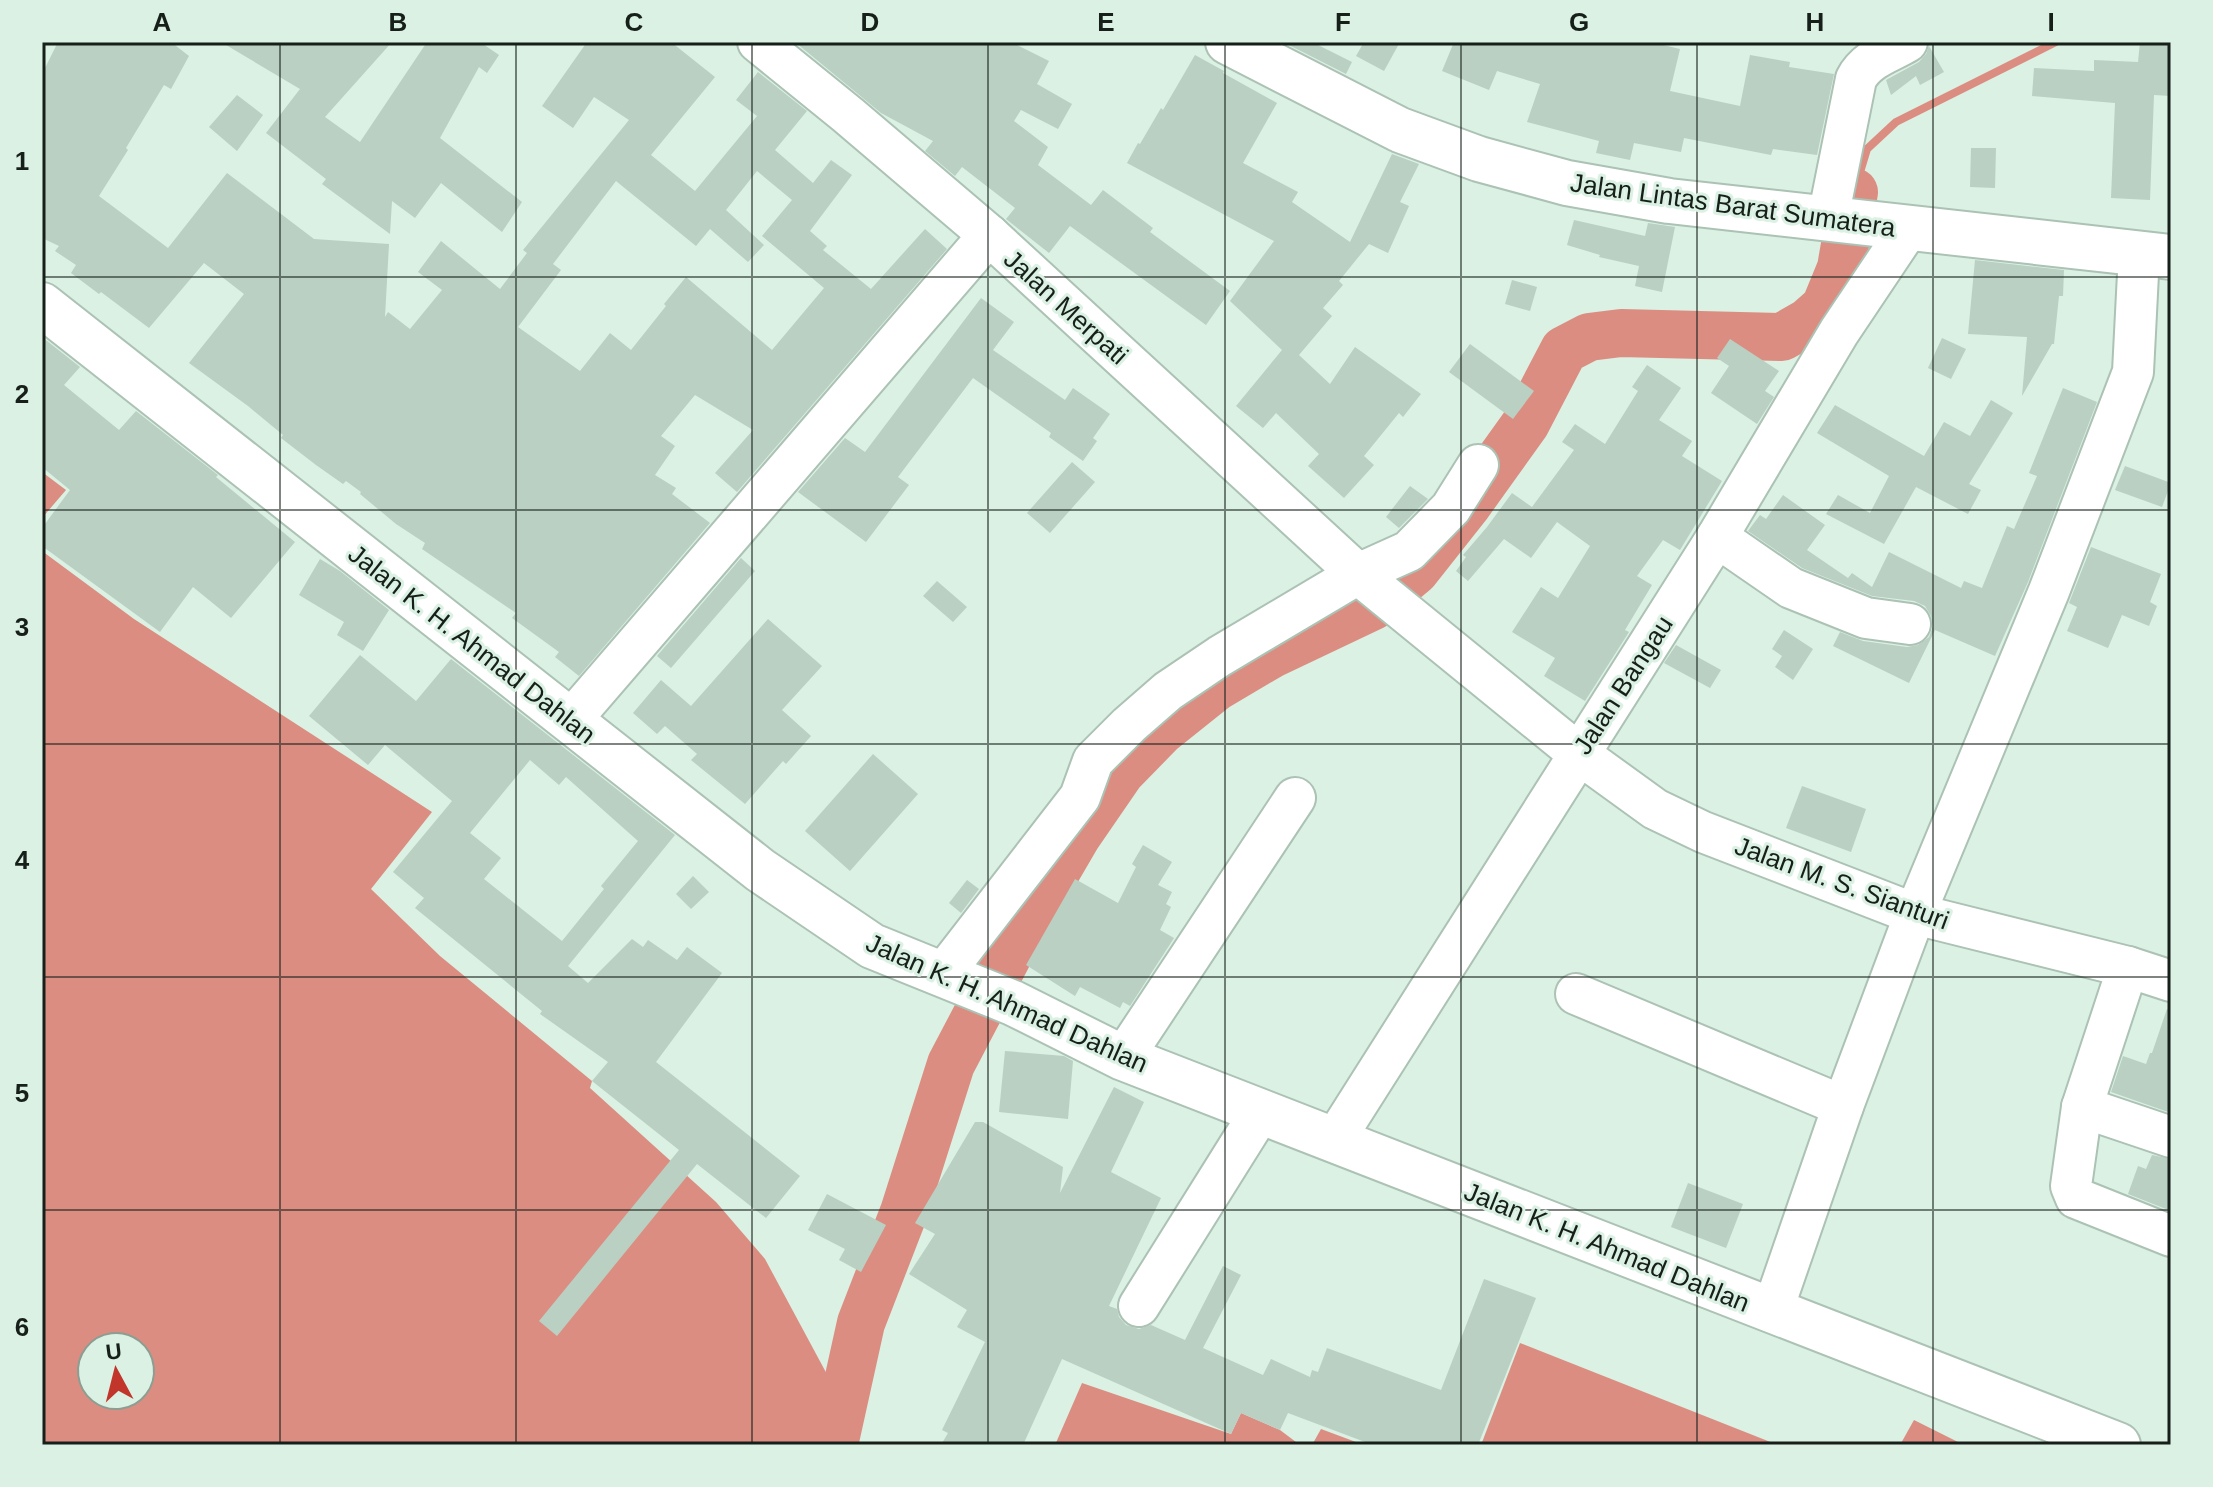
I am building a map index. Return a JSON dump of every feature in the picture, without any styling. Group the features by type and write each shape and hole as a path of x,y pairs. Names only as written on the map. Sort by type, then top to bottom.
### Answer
{"main road":[{"name":"Jalan Lintas Barat Sumatera","path":"1228,42 1400,130 1479,159 1567,183 1669,201 2155,256"},
{"name":"Jalan K. H. Ahmad Dahlan","path":"42,305 760,870 872,946 1013,1003 1123,1058 2118,1445"}],"street":[{"name":"Jalan Merpati","path":"758,42 989,235 1407,615"},
{"path":"1860,223 1856,79 1869,62 1907,42"},
{"name":"Jalan Bangau","path":"1335,1139 1717,537 1839,332 1860,223"},
{"path":"570,721 989,235"},
{"path":"1772,1312 1843,1106 1915,914 2049,591 2133,372 2155,256"},
{"path":"949,977 1080,797 1093,761 1129,725 1168,691 1220,656 1409,551 1451,508 1478,465"},
{"path":"1717,537 1791,588 1866,618 1910,624"},
{"name":"Jalan M. S. Sianturi","path":"1407,615 1579,754 1655,809 1703,832 1915,914 2128,967 2171,981"},
{"path":"1123,1058 1295,798"},
{"path":"2128,967 2082,1107 2072,1193 2084,1202 2171,1236"},
{"path":"1576,994 1843,1106"},
{"path":"2082,1107 2171,1137"},
{"path":"1139,1306 1261,1111"}],"shaded area":[{"path":"42,472 66,490 42,518"},
{"path":"42,551 134,619 432,812 371,889 440,956 592,1081 590,1088 716,1202 765,1259 836,1391 822,1445 42,1445"},
{"path":"1520,1343 1778,1445 1481,1445"},
{"path":"1082,1383 1231,1434 1241,1413 1280,1430 1300,1445 1055,1445"},
{"path":"1914,1420 1964,1445 1900,1445"},
{"path":"1321,1429 1364,1445 1312,1445"}],"building":[{"path":"58,42 171,42 189,56 171,89 164,85 99,196 168,248 227,173 314,239 389,244 385,317 388,312 410,329 442,290 418,272 441,241 500,289 527,253 523,250 629,120 594,97 573,128 542,106 587,42 671,42 715,77 651,155 695,191 757,116 736,100 758,72 807,111 775,150 813,183 831,160 852,175 810,231 827,246 823,250 871,289 925,229 947,249 737,492 715,473 753,430 695,395 661,436 675,446 655,475 676,488 672,494 710,523 579,676 555,657 559,652 512,618 516,613 422,549 425,543 396,524 346,481 343,484 316,465 281,438 283,435 248,406 189,363 244,294 204,263 149,328 71,273 76,265 55,251 59,246 42,238 42,74","holes":["757,171 792,200 762,236 824,288 772,350 686,277 631,350 610,333 580,371 518,327 561,270 553,264 616,181 696,246 710,229 748,262 764,245 726,210"]},
{"path":"221,42 392,42 325,117 360,142 427,42 480,42 499,55 487,73 479,67 440,138 522,202 502,232 441,183 415,218 392,201 390,234 322,184 326,179 266,133 300,89"},
{"path":"795,42 1011,42 1049,61 1037,84 1072,104 1058,129 1021,110 1014,121 1048,147 1038,165 1091,205 1103,190 1153,228 1150,232 1230,291 1206,325 1070,226 1049,253 1006,219 1015,208 962,167 955,176 925,151 933,141 881,113"},
{"path":"1283,42 1312,42 1352,62 1346,74"},
{"path":"1364,42 1400,42 1384,71 1356,56"},
{"path":"1454,42 1651,42 1680,49 1670,91 1740,106 1750,55 1790,62 1789,67 1834,74 1817,155 1773,149 1771,155 1684,138 1681,152 1634,143 1630,160 1596,153 1599,141 1527,122 1540,84 1497,71 1489,90 1442,71"},
{"path":"2140,42 2171,42 2171,96 2154,95 2150,200 2111,198 2115,103 2032,96 2034,68 2094,71 2094,60 2138,62"},
{"path":"1929,46 1944,72 1920,85 1916,76 1891,95 1886,80 1919,62"},
{"path":"1195,55 1277,103 1243,163 1298,192 1292,202 1350,242 1392,154 1419,164 1400,202 1409,206 1388,253 1369,244 1339,281 1343,285 1323,308 1332,316 1299,355 1330,384 1355,347 1421,394 1403,417 1399,413 1364,456 1374,465 1344,498 1308,466 1319,454 1276,413 1263,428 1236,406 1282,350 1230,301 1274,241 1127,163"},
{"path":"237,95 263,115 237,151 209,127"},
{"path":"1971,148 1996,148 1995,188 1970,187"},
{"path":"1574,220 1645,236 1648,223 1675,227 1662,292 1635,286 1639,266 1599,257 1567,245"},
{"path":"1975,260 2064,270 2063,296 2059,296 2054,344 2022,396 2027,337 1968,334"},
{"path":"1512,280 1537,287 1530,311 1505,304"},
{"path":"981,298 1014,322 993,350 1065,400 1073,388 1110,414 1093,438 1097,441 1083,461 1049,437 1051,433 973,378 898,477 909,485 866,542 798,492 845,438 865,452"},
{"path":"42,337 80,367 64,385 119,430 136,411 218,475 216,477 295,542 231,618 193,587 160,632 42,546 42,528 70,490 42,467"},
{"path":"1942,338 1966,349 1951,379 1928,368"},
{"path":"1730,339 1779,371 1765,391 1774,397 1757,424 1711,393 1729,366 1717,358"},
{"path":"1470,344 1534,391 1513,419 1449,372"},
{"path":"1647,365 1681,388 1659,420 1692,441 1682,456 1722,481 1680,550 1663,540 1637,576 1652,585 1625,630 1629,632 1585,701 1544,676 1555,658 1512,632 1541,587 1558,598 1590,546 1557,522 1531,558 1504,539 1468,581 1456,571 1466,557 1463,555 1512,493 1532,507 1574,450 1562,442 1575,424 1605,444 1638,391 1632,387"},
{"path":"2063,388 2097,402 2028,582 1995,656 1935,630 1909,683 1833,646 1840,632 1863,641 1907,647 1918,645 1929,637 1933,626 1931,616 1925,606 1914,601 1872,596 1802,568 1748,531 1760,515 1766,519 1783,495 1825,525 1807,550 1848,578 1852,573 1872,587 1889,552 1961,588 1964,581 1982,588 2007,526 2014,529 2037,476 2029,473"},
{"path":"1991,400 2013,413 1969,484 1981,490 1968,514 1916,487 1884,544 1826,514 1838,495 1870,513 1889,476 1817,433 1835,405 1924,456 1944,422 1970,436"},
{"path":"1072,462 1095,482 1050,533 1027,513"},
{"path":"2125,466 2171,483 2162,507 2115,490"},
{"path":"1410,486 1428,499 1399,528 1386,517"},
{"path":"2091,547 2161,574 2150,602 2157,606 2149,626 2122,615 2108,648 2067,631 2077,607 2069,603"},
{"path":"741,558 755,571 671,668 657,656"},
{"path":"320,559 389,610 363,651 337,635 344,622 299,595"},
{"path":"937,581 967,607 953,622 923,596"},
{"path":"768,619 822,666 782,710 811,736 786,764 783,761 745,804 691,760 697,754 665,726 657,734 633,713 661,680 691,706"},
{"path":"1784,630 1813,649 1793,680 1775,667 1782,656 1772,649"},
{"path":"1676,645 1721,670 1710,688 1664,663"},
{"path":"360,655 416,701 451,659 675,835 568,966 588,983 632,939 643,947 648,940 677,960 687,947 722,973 656,1062 800,1176 766,1218 697,1164 557,1336 539,1321 679,1150 592,1081 608,1062 540,1014 542,1011 415,908 424,898 393,872 452,801 385,745 368,765 309,716","holes":["530,760 559,785 566,777 638,841 562,941 484,879 501,858 470,833"]},
{"path":"873,754 918,794 850,871 805,831"},
{"path":"1802,786 1866,809 1851,852 1786,828"},
{"path":"1143,845 1172,862 1158,885 1172,892 1166,904 1171,907 1160,930 1174,938 1130,1006 1123,1002 1120,1008 1080,987 1075,996 1026,965 1075,879 1118,903 1136,867 1132,864"},
{"path":"693,876 709,892 691,909 676,894"},
{"path":"967,880 979,889 961,913 949,903"},
{"path":"2167,1009 2171,1010 2171,1113 2111,1092 2123,1056 2146,1064"},
{"path":"1005,1051 1064,1056 1073,1061 1068,1119 999,1112"},
{"path":"1114,1087 1144,1102 1111,1172 1161,1198 1109,1306 1117,1309 1126,1325 1139,1329 1151,1325 1185,1340 1223,1266 1241,1275 1203,1348 1263,1375 1271,1359 1310,1377 1312,1370 1318,1372 1327,1348 1441,1390 1484,1279 1536,1298 1478,1445 1373,1445 1288,1413 1280,1430 1241,1413 1231,1434 1062,1359 1023,1445 941,1445 948,1433 942,1430 985,1342 957,1327 967,1310 909,1274 935,1234 915,1223 975,1122 983,1122 1063,1167 1060,1193"},
{"path":"2152,1155 2171,1159 2171,1211 2128,1194 2138,1166 2146,1169"},
{"path":"1688,1183 1743,1204 1726,1248 1671,1227"},
{"path":"827,1194 886,1225 861,1272 839,1260 845,1249 808,1230"}],"waterway":[{"path":"1854,192 1867,149 1896,122 2056,42"},
{"path":"834,1445 861,1323 904,1212 951,1064 1014,944 1077,836 1121,772 1161,731 1216,687 1272,654 1373,606 1415,571 1526,423 1564,350 1589,337 1621,333 1782,337 1808,322 1825,307 1841,268 1854,192"}]}
